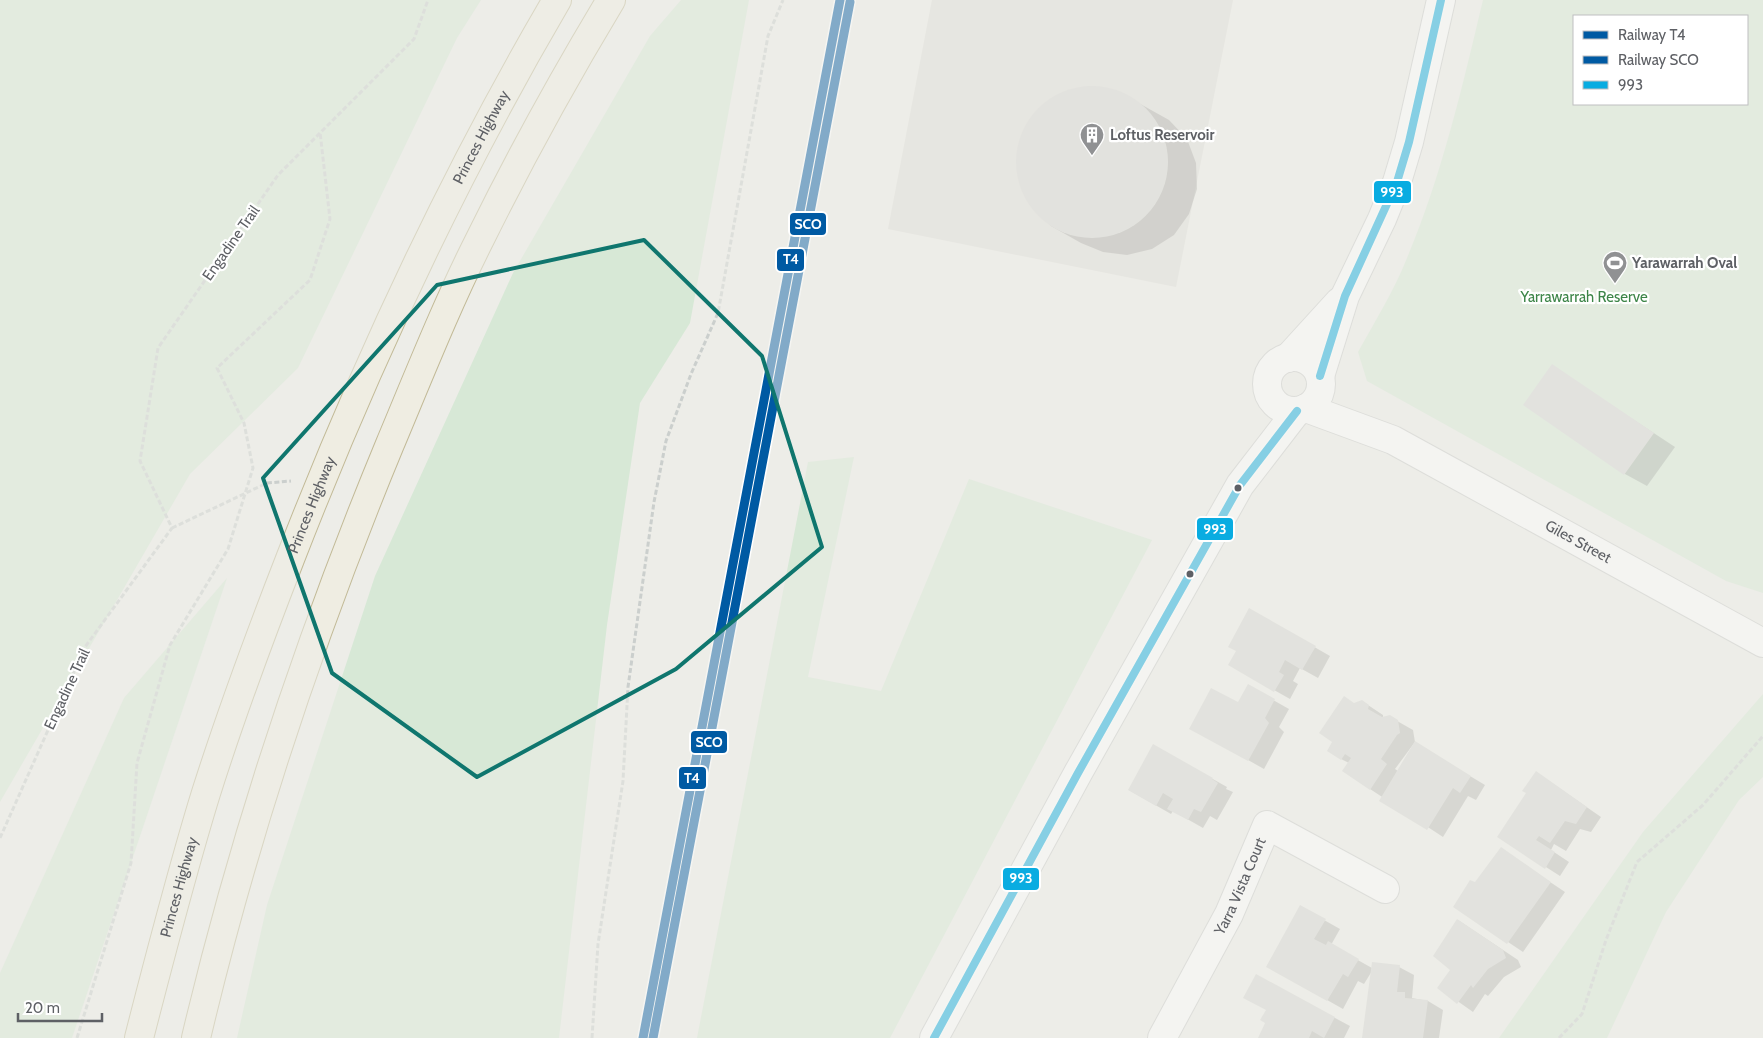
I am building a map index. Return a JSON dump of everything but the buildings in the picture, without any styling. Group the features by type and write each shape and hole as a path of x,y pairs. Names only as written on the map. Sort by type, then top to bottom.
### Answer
{"highway":[{"name":"Princes Highway","path":"139,1038 167,928 207,791 258,643 321,479 378,346 441,214 498,105 558,0"},
{"path":"196,1038 217,949 265,783 312,646 360,517 424,364 480,239 560,86 611,0"}],"street":[{"path":"1240,485 1301,410 1319,395 1320,381 1346,296 1397,182 1409,142 1441,0"},
{"path":"1301,410 1287,411 1279,407 1272,399 1268,390 1268,379 1271,369 1279,362 1288,358 1346,296"},
{"path":"1288,358 1308,361 1320,381"},
{"name":"Giles Street","path":"1320,381 1393,440 1763,643"},
{"path":"934,1038 1074,781 1240,485 1272,399"},
{"name":"Giles Street","path":"1301,410 1393,440"},
{"name":"Yarra Vista Court","path":"1162,1038 1229,914 1267,825 1385,889"}],"path":[{"name":"Engadine Trail","path":"172,528 140,461 158,348 278,175 414,39 428,0"},
{"path":"592,1038 598,944 623,781 628,687 654,502 666,441 691,374 718,313 768,36 783,0"},
{"path":"77,1038 131,863 137,763 170,645 228,549 252,468 244,424 216,368 310,280 330,219 320,132"},
{"name":"Engadine Trail","path":"0,838 85,647 172,528 266,484 321,479"},
{"path":"1559,1038 1582,1014 1606,940 1637,862 1703,806 1763,736"}],"highlighted area":[{"path":"644,240 762,356 822,547 676,669 477,777 332,673 263,478 437,285"}],"shaded area":[{"path":"932,0 1233,0 1176,287 888,229"}],"green space":[{"path":"0,0 481,0 457,38 298,368 190,474 0,802"},
{"path":"681,0 749,0 690,323 640,403 607,625 559,1038 237,1038 267,905 375,576 513,273 650,36"},
{"name":"Yarrawarrah Reserve","path":"1483,0 1763,0 1763,593 1726,581 1367,381 1358,352 1384,306 1407,258 1431,195 1459,98"},
{"path":"854,457 808,677 881,691 969,479 1152,540 890,1038 697,1038 808,462"},
{"path":"227,578 72,1038 0,1038 0,973 124,698"},
{"path":"1763,694 1763,777 1739,800 1666,912 1607,1038 1499,1038 1643,832"}],"rail line":[{"name":"T4","path":"643,1038 840,0"},
{"name":"SCO","path":"653,1038 850,2"}],"transit line":[{"name":"993","path":"1320,376 1345,296 1397,182 1409,142 1441,0"},
{"name":"993","path":"934,1038 1078,773 1240,485 1297,411"}],"place":[{"name":"Loftus Reservoir","path":"1092,156"},
{"name":"Yarawarrah Oval","path":"1615,284"}]}
